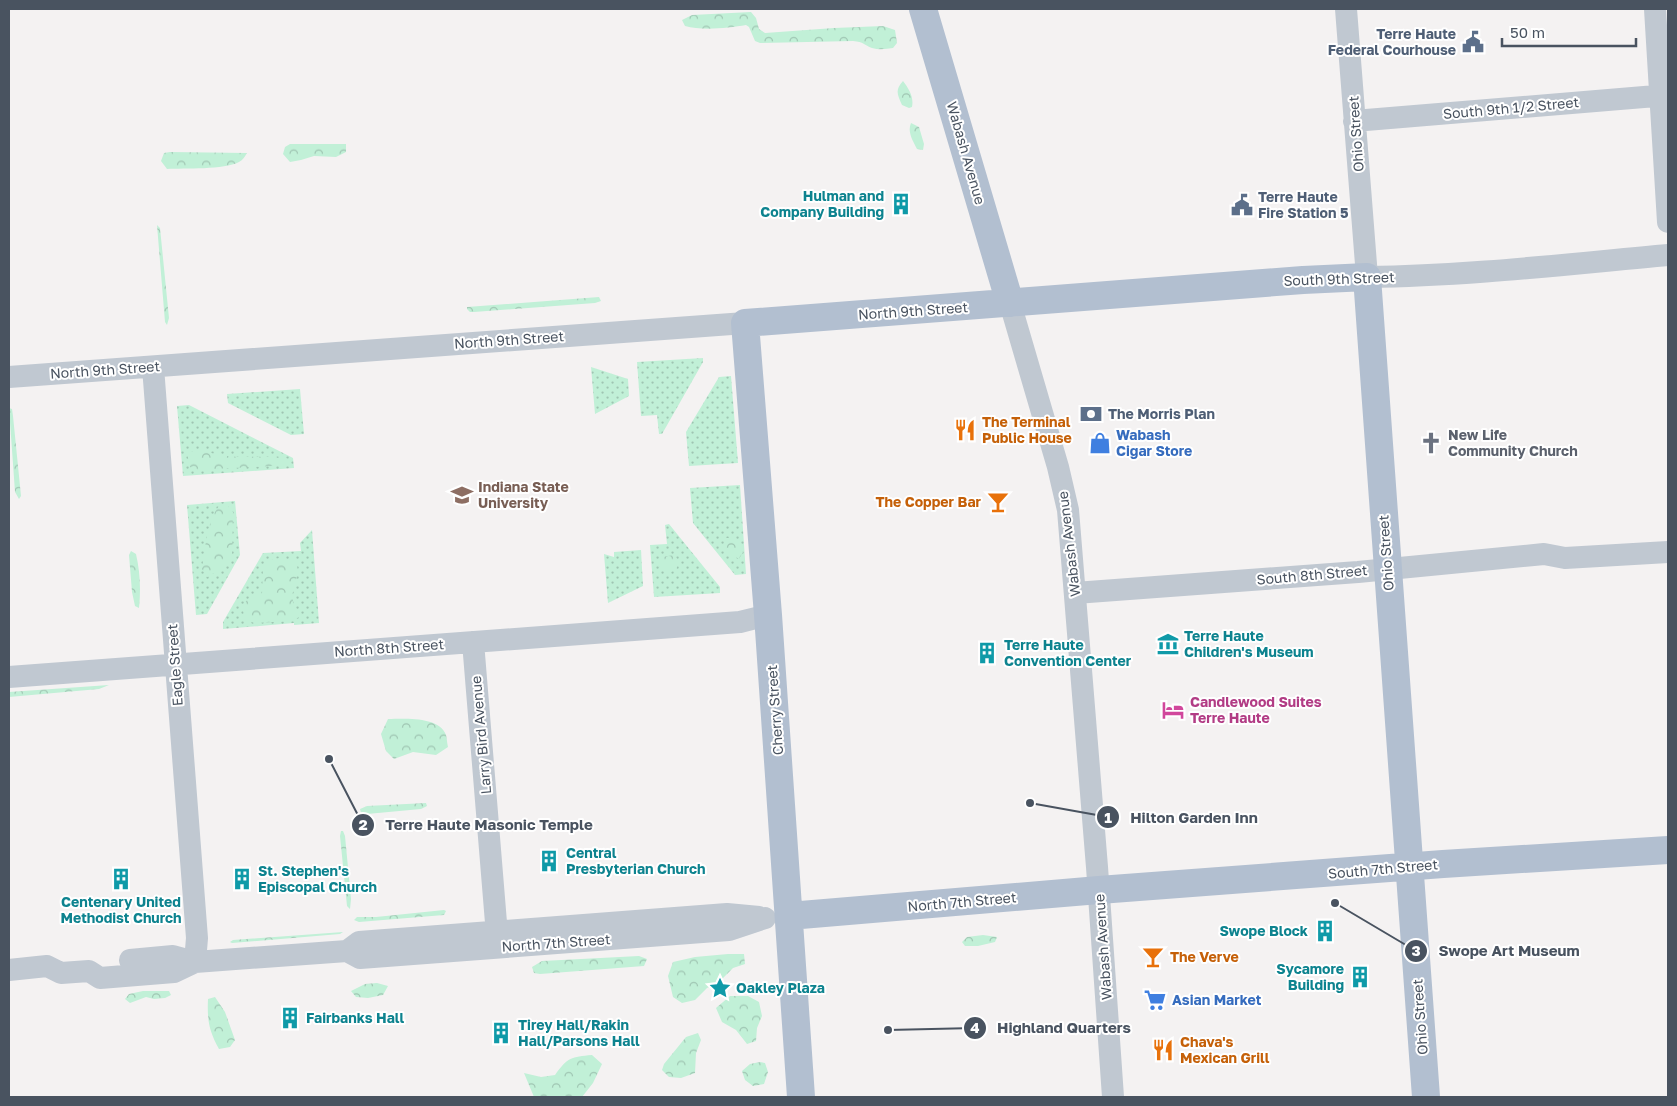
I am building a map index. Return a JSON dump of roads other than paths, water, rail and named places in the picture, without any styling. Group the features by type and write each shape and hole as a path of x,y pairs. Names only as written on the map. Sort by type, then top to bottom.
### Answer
{"main road":[{"name":"Wabash Avenue","path":"923,9 1010,303"},
{"name":"South 9th Street","path":"1010,303 1311,279 1367,277"},
{"name":"Ohio Street","path":"1367,277 1426,1097"},
{"name":"North 9th Street","path":"745,323 1010,303"},
{"name":"Cherry Street","path":"745,323 768,615 777,917 801,1097"},
{"name":"South 7th Street","path":"1099,890 1668,850"},
{"name":"North 7th Street","path":"777,917 1099,890"}],"street":[{"name":"Ohio Street","path":"1346,9 1367,277"},
{"path":"1655,9 1665,95 1668,222"},
{"name":"South 9th 1/2 Street","path":"1354,121 1665,95"},
{"name":"South 9th Street","path":"1367,277 1403,277 1510,270 1668,255"},
{"name":"Wabash Avenue","path":"1010,303 1065,493 1071,534 1113,1097"},
{"name":"North 9th Street","path":"9,378 745,323"},
{"name":"Eagle Street","path":"153,367 197,938 195,962"},
{"name":"South 8th Street","path":"1075,594 1387,569 1544,554 1565,558 1668,552"},
{"name":"North 8th Street","path":"9,677 740,622 768,615"},
{"name":"Larry Bird Avenue","path":"473,642 497,940"},
{"name":"North 7th Street","path":"9,970 47,966 61,973 89,971 98,962 173,956 195,962 347,951 360,958 497,940 729,930 777,917"},
{"name":"North 7th Street","path":"9,984 49,982 61,973"}],"place":[{"name":"Terre Haute Federal Courhouse","path":"1473,42"},
{"name":"Hulman and Company Building","path":"901,204"},
{"name":"Terre Haute Fire Station 5","path":"1242,205"},
{"name":"The Morris Plan","path":"1091,414"},
{"name":"The Terminal Public House","path":"965,430"},
{"name":"Wabash Cigar Store","path":"1100,443"},
{"name":"New Life Community Church","path":"1431,443"},
{"name":"Indiana State University","path":"462,495"},
{"name":"The Copper Bar","path":"998,502"},
{"name":"Terre Haute Children's Museum","path":"1168,644"},
{"name":"Terre Haute Convention Center","path":"987,653"},
{"name":"Candlewood Suites Terre Haute","path":"1173,710"},
{"name":"Terre Haute Masonic Temple","path":"329,759"},
{"name":"Hilton Garden Inn","path":"1030,803"},
{"name":"Central Presbyterian Church","path":"549,861"},
{"name":"Centenary United Methodist Church","path":"121,879"},
{"name":"St. Stephen's Episcopal Church","path":"242,879"},
{"name":"Swope Art Museum","path":"1335,903"},
{"name":"Swope Block","path":"1325,931"},
{"name":"The Verve","path":"1153,957"},
{"name":"Sycamore Building","path":"1360,977"},
{"name":"Oakley Plaza","path":"720,988"},
{"name":"Asian Market","path":"1155,1000"},
{"name":"Fairbanks Hall","path":"290,1018"},
{"name":"Highland Quarters","path":"888,1030"},
{"name":"Tirey Hall/Rakin Hall/Parsons Hall","path":"501,1033"},
{"name":"Chava's Mexican Grill","path":"1163,1050"}]}
